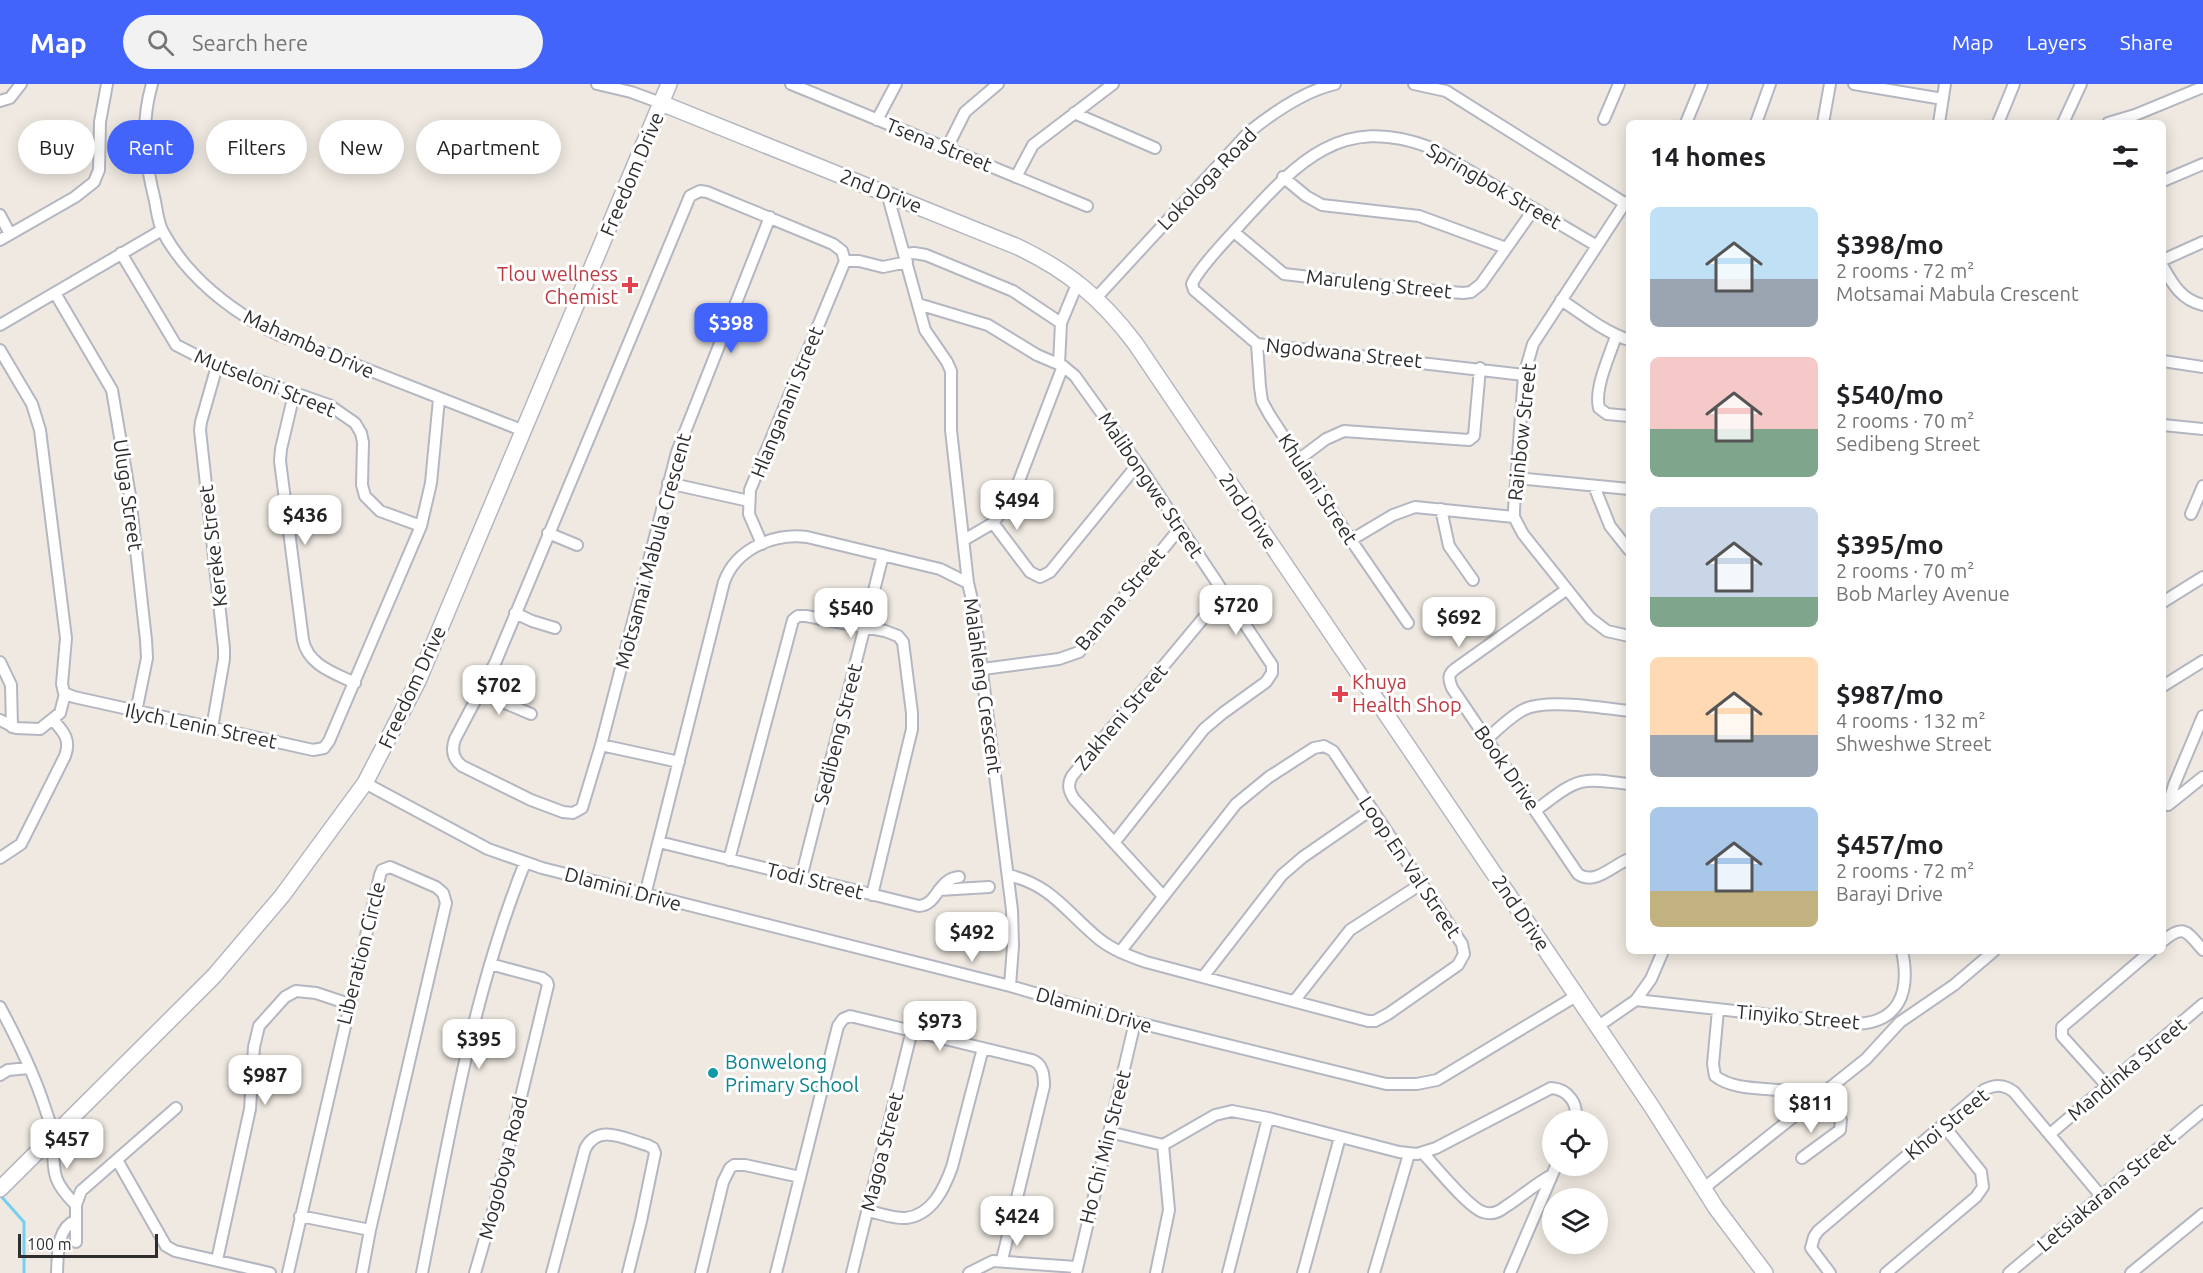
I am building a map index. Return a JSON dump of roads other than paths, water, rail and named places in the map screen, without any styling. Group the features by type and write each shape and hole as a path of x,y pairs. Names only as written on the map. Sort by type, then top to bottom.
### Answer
{"street":[{"path":"0,101 10,98 21,84"},
{"path":"0,215 5,237 86,190 94,182 99,170 100,122 108,84"},
{"name":"Mahamba Drive","path":"152,84 144,124 147,175 162,230 182,260 199,279 231,308 249,320 288,339 524,431"},
{"name":"Freedom Drive","path":"0,1190 186,1005 236,951 282,896 365,783 418,681 669,84"},
{"name":"Tsena Street","path":"791,84 1087,207"},
{"path":"877,120 896,84"},
{"path":"947,148 965,112 998,84"},
{"path":"1016,177 1033,145 1113,84"},
{"name":"Lokologa Road","path":"1096,298 1250,132 1267,118 1318,86 1335,84"},
{"path":"1414,84 1446,91 1626,203"},
{"path":"1604,119 1619,84"},
{"path":"1687,120 1702,84"},
{"path":"1757,120 1770,84"},
{"path":"1824,120 1830,84"},
{"path":"1854,84 1943,99"},
{"path":"1940,120 1945,84"},
{"path":"1999,120 2014,84"},
{"path":"2064,120 2081,84"},
{"path":"601,85 661,103"},
{"path":"2118,120 2203,87"},
{"name":"2nd Drive","path":"661,103 1018,247 1048,262 1078,282 1096,298 1134,343 1652,1107 1746,1251 1765,1273"},
{"path":"1074,113 1155,148"},
{"name":"Springbok Street","path":"1194,280 1283,177 1304,160 1330,145 1356,138 1388,137 1404,139 1429,147 1597,246"},
{"path":"2166,180 2203,164"},
{"path":"1283,177 1305,196 1322,205 1419,216 1506,248"},
{"name":"Motsamai Mabula Crescent","path":"700,191 770,217 683,434 668,483 601,745 580,811 563,812 531,800 462,766 454,755 455,739 496,661 690,196 700,191"},
{"path":"887,193 925,330 951,371 951,430 968,583"},
{"name":"Rainbow Street","path":"1626,207 1597,246 1533,344 1524,375 1514,517 1523,534 1566,590 1599,626 1626,635"},
{"name":"Maruleng Street","path":"1234,232 1284,274 1463,293 1471,292 1481,284 1534,209"},
{"path":"770,217 833,244 842,251 845,261 859,261 883,267 914,253 926,255 1013,291 1060,323"},
{"path":"0,325 162,230"},
{"path":"2166,259 2203,242"},
{"name":"Mutseloni Street","path":"121,253 174,343 187,352 217,366 329,405 355,423 363,442 362,485 365,496 380,511 421,526"},
{"name":"Hlanganani Street","path":"762,544 751,521 749,501 752,484 845,261"},
{"path":"2166,271 2183,296 2191,302 2203,305"},
{"name":"Ngodwana Street","path":"1194,280 1194,290 1257,344 1480,368 1524,375"},
{"path":"964,540 993,523 1008,504 1017,486 1061,365 1060,323 1078,282"},
{"name":"Uluga Street","path":"55,293 112,392 130,496 147,640 147,658 136,712"},
{"path":"1561,300 1616,336 1626,339"},
{"path":"918,304 988,325 1037,355 1061,365"},
{"path":"1616,336 1597,402 1599,408 1607,414 1626,416"},
{"name":"Khulani Street","path":"1257,344 1262,401 1298,460 1408,623"},
{"path":"0,350 32,404 40,427 63,601 66,643 62,686 65,694 61,711 40,729 12,727 0,720"},
{"path":"2166,361 2203,367"},
{"name":"Malibongwe Street","path":"1061,365 1081,383 1138,464 1225,592 1273,669 1271,677 1266,682 1204,729 1114,843"},
{"name":"Kereke Street","path":"212,728 225,656 200,430 217,366"},
{"path":"1298,460 1326,439 1344,431 1469,440 1474,436 1480,368"},
{"path":"294,394 280,461 303,640 313,661 355,683"},
{"name":"Ilych Lenin Street","path":"65,694 136,712 313,750 321,749 329,741 421,526 430,483 439,399"},
{"path":"2166,425 2203,429"},
{"path":"993,523 1030,572 1036,576 1044,576 1050,572 1138,464"},
{"path":"1516,478 1626,489"},
{"path":"668,483 749,501"},
{"path":"1594,486 1610,526 1626,546"},
{"path":"2191,514 2203,486"},
{"path":"1351,540 1406,509 1423,507 1514,517"},
{"path":"1442,509 1449,546 1473,580"},
{"name":"Banana Street","path":"983,669 1064,658 1079,652 1180,528"},
{"path":"548,533 577,545"},
{"name":"Malahleng Crescent","path":"645,895 727,575 738,558 778,538 800,536 940,569 968,583 983,669 1013,930 1010,986"},
{"name":"Sedibeng Street","path":"801,878 883,555"},
{"path":"2166,600 2203,577"},
{"name":"Book Drive","path":"1566,590 1449,675 1452,688 1582,877 1598,876 1626,861"},
{"name":"Zakheni Street","path":"1163,896 1071,794 1068,787 1070,780 1225,592"},
{"path":"515,613 555,628"},
{"path":"729,860 793,620 798,616 806,616 891,632 903,642 913,718 872,895"},
{"path":"0,662 11,685 12,727"},
{"path":"2166,684 2203,662"},
{"path":"481,688 498,700 531,714"},
{"path":"1487,739 1524,709 1541,704 1626,711"},
{"path":"2166,807 2203,716"},
{"path":"0,858 21,844 65,756 68,745 66,737 53,720"},
{"path":"601,745 679,762"},
{"name":"Loop En Val Street","path":"1008,875 1031,881 1052,894 1101,940 1120,952 1146,962 1365,1020 1375,1021 1388,1014 1458,965 1464,954 1462,944 1333,751 1327,746 1317,746 1269,777 1236,804 1120,952"},
{"path":"2166,807 2203,777"},
{"path":"1536,810 1566,789 1581,782 1626,784"},
{"name":"Dlamini Drive","path":"365,783 481,845 525,863 1010,986 1135,1022 1377,1082 1405,1085 1430,1082 1444,1076 1576,996"},
{"path":"1203,977 1287,870 1371,810"},
{"name":"Todi Street","path":"659,842 923,906 928,904 946,880 959,877"},
{"path":"422,1273 455,1107 490,963 506,911 525,863"},
{"name":"Liberation Circle","path":"288,1273 382,870 394,867 439,889 445,898 446,906 362,1273"},
{"path":"1295,1000 1350,930 1421,884"},
{"path":"939,890 989,887"},
{"path":"2166,938 2180,930 2190,934 2203,950"},
{"path":"1597,1027 1636,1000 1651,979 1662,954"},
{"path":"1900,1022 1891,1013 1900,1000 1906,982 1902,954"},
{"path":"1704,1188 1877,1050 1900,1022 1954,985 1990,954"},
{"path":"2107,1086 2062,1036 2062,1027 2147,954"},
{"name":"Mogoboya Road","path":"475,1273 495,1204 548,985 547,981 542,978 490,963"},
{"path":"217,1260 250,1109 254,1047 259,1026 280,1001 292,992 308,991 349,1004"},
{"name":"Tinyiko Street","path":"1636,1000 1852,1024 1874,1023 1891,1013"},
{"name":"Mandinka Street","path":"2050,1134 2203,1004"},
{"path":"0,1006 42,1099 54,1137 52,1154 55,1178 65,1195 76,1206"},
{"path":"1718,1010 1713,1064 1716,1076 1731,1083 1815,1098 1841,1120 1840,1130 1802,1158"},
{"path":"776,1273 838,1026 843,1019 850,1016 1036,1062 1044,1077 1044,1086 1002,1260"},
{"name":"Ho Chi Min Street","path":"1076,1270 1135,1022"},
{"name":"Magoa Street","path":"852,1273 912,1030"},
{"path":"868,1211 904,1218 925,1211 933,1204 952,1167 983,1048"},
{"path":"0,1075 8,1070 29,1068"},
{"name":"Khoi Street","path":"1830,1273 1811,1248 1818,1231 1984,1090 1997,1085 2014,1092 2101,1196"},
{"path":"1110,1132 1163,1145 1223,1112 1235,1111 1409,1154 1423,1153 1436,1148 1548,1088 1558,1089 1570,1097 1576,1110"},
{"path":"76,1242 76,1206 81,1191 176,1107"},
{"name":"Letsiakarana Street","path":"2009,1273 2203,1111"},
{"path":"1228,1273 1268,1118"},
{"path":"1886,1273 1976,1197 1983,1187 1981,1172 1943,1125"},
{"path":"552,1273 585,1149 594,1137 604,1134 650,1146 655,1153 628,1273"},
{"path":"1304,1273 1340,1137"},
{"path":"1156,1273 1169,1210 1163,1145"},
{"path":"1423,1153 1471,1204 1485,1213 1499,1211 1546,1176"},
{"path":"1374,1273 1409,1154"},
{"path":"117,1160 166,1246 175,1251 270,1273"},
{"path":"701,1273 723,1182 730,1167 745,1165 800,1177"},
{"path":"1510,1273 1551,1176"},
{"path":"2131,1273 2203,1214"},
{"path":"300,1216 370,1230"},
{"path":"57,1273 63,1230 76,1220"},
{"path":"969,1273 984,1264 1002,1260 1076,1270"}],"waterway":[{"path":"0,1195 24,1222 24,1273"}],"place":[{"name":"Tlou wellness Chemist","path":"630,285"},
{"name":"Khuya Health Shop","path":"1340,694"},
{"name":"Bonwelong Primary School","path":"713,1073"}]}
